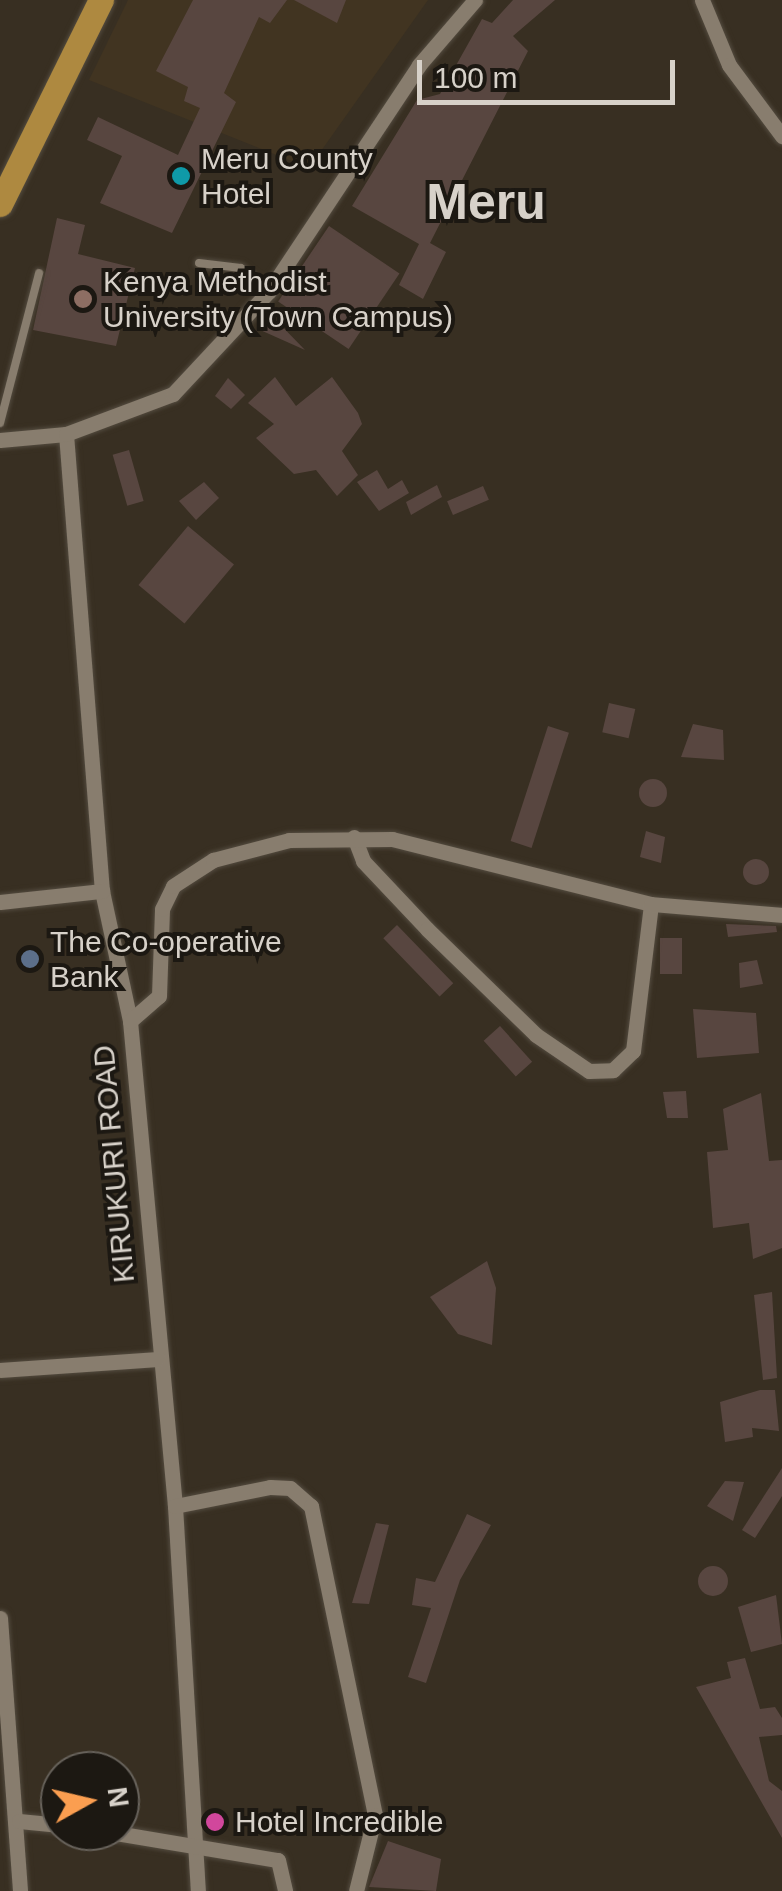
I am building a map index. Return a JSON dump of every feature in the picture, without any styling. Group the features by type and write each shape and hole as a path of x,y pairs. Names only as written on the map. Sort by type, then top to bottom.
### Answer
{"highway":[{"path":"0,204 101,0"}],"street":[{"path":"0,440 66,434 173,394 269,290 418,65 474,0"},
{"path":"702,0 729,65 782,136"},
{"name":"KIRUKURI ROAD","path":"66,434 102,891 130,1021 158,1359 176,1506 200,1848 198,1891"},
{"path":"354,837 364,860 427,928 536,1035 588,1071 614,1070 633,1051 651,904"},
{"path":"130,1021 159,996 162,909 187,874 288,840 354,837 504,863 651,904 782,915"},
{"path":"0,902 102,891"},
{"path":"0,1370 158,1359"},
{"path":"176,1506 270,1487 290,1488 311,1506 375,1815 356,1891"},
{"path":"0,1618 19,1820 20,1891"},
{"path":"19,1820 40,1823"},
{"path":"140,1837 278,1860 285,1891"}],"lane":[{"path":"199,263 241,268 269,290"},
{"path":"0,424 39,273"}],"shaded area":[{"path":"128,0 428,0 309,168 89,80"}],"building":[{"path":"193,0 287,0 270,23 259,17 224,93 236,102 172,233 100,203 122,156 87,140 98,117 178,155 200,108 184,101 188,87 156,71"},
{"path":"294,0 346,0 337,23"},
{"path":"513,0 555,0 513,36 528,51 430,243 446,252 423,299 399,285 419,244 352,206 417,100 440,94 482,19 492,23"},
{"name":"Kenya Methodist University (Town Campus)","path":"57,218 85,225 78,254 135,268 116,346 33,330"},
{"path":"329,226 399,274 349,349 278,301"},
{"path":"269,313 305,350 258,329"},
{"path":"275,377 296,406 332,377 358,413 362,424 342,451 358,475 337,496 316,470 294,474 256,438 274,424 248,403"},
{"path":"228,378 245,395 231,409 215,396"},
{"path":"129,450 144,501 127,506 113,455"},
{"path":"377,470 388,489 402,480 409,493 379,511 357,482"},
{"path":"204,482 219,498 196,520 179,501"},
{"path":"437,485 442,497 411,515 406,502"},
{"path":"483,486 489,500 453,515 447,501"},
{"path":"188,526 234,565 184,624 139,585"},
{"path":"609,703 635,709 629,738 602,732"},
{"path":"693,724 723,730 724,760 681,757"},
{"path":"548,726 569,733 532,848 511,841"},
{"path":"653,779 663,783 667,793 663,803 653,807 643,803 639,793 643,783"},
{"path":"646,831 665,837 661,863 640,857"},
{"path":"756,859 765,863 769,872 765,881 756,885 747,881 743,872 747,863"},
{"path":"726,924 776,926 777,932 728,937"},
{"path":"397,925 453,983 440,996 383,938"},
{"path":"660,938 682,938 682,974 660,974"},
{"path":"757,960 763,984 740,988 739,963"},
{"path":"693,1009 756,1013 759,1053 697,1058"},
{"path":"500,1026 532,1062 516,1076 484,1041"},
{"path":"686,1091 688,1118 667,1118 663,1092"},
{"path":"761,1093 769,1161 782,1160 782,1248 753,1259 749,1223 713,1228 707,1152 728,1150 723,1109"},
{"path":"487,1261 496,1288 492,1345 458,1334 430,1297"},
{"path":"772,1292 777,1378 763,1380 754,1295"},
{"path":"760,1390 775,1390 779,1431 752,1428 753,1437 725,1442 720,1402"},
{"path":"782,1468 782,1496 755,1538 742,1530"},
{"path":"725,1481 744,1482 733,1521 707,1506"},
{"path":"467,1514 491,1525 460,1580 426,1683 408,1677 431,1608 412,1605 416,1578 435,1582"},
{"path":"376,1523 389,1525 369,1604 352,1603"},
{"path":"713,1566 724,1570 728,1581 724,1592 713,1596 702,1592 698,1581 702,1570"},
{"path":"776,1595 782,1644 751,1652 738,1607"},
{"path":"745,1658 760,1709 775,1707 782,1718 782,1735 759,1737 769,1781 782,1791 782,1838 696,1687 731,1678 727,1662"},
{"path":"388,1841 441,1859 436,1891 369,1887"}],"place":[{"name":"Meru County Hotel","path":"181,176"},
{"name":"Kenya Methodist University (Town Campus)","path":"83,299"},
{"name":"The Co-operative Bank","path":"30,959"},
{"name":"Hotel Incredible","path":"215,1822"}],"district":[{"name":"Meru","path":"486,203"}]}
